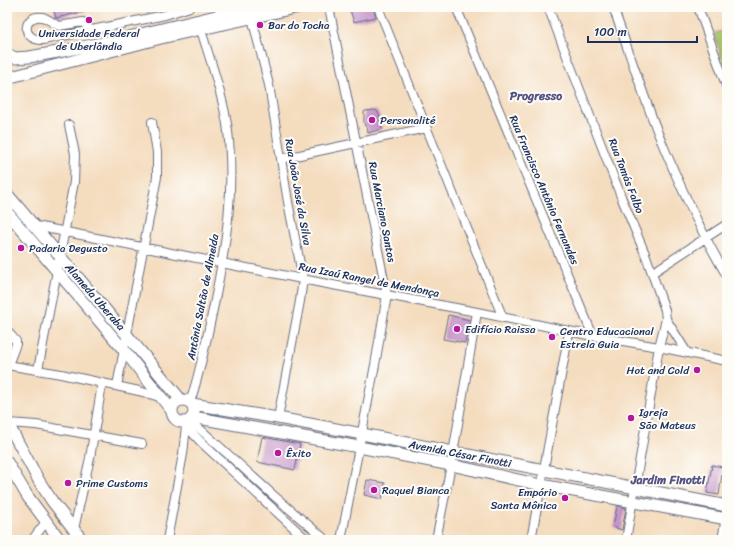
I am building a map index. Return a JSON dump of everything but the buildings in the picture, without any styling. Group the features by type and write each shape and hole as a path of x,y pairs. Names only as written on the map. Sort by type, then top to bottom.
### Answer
{"main road":[{"path":"7,78 219,11 253,12 299,7"},
{"path":"7,54 15,58 29,57 201,30 253,12"},
{"name":"Alameda Uberaba","path":"7,194 126,334 188,402"},
{"name":"Alameda Uberaba","path":"7,212 12,223 124,349 163,398 175,418 188,421"},
{"path":"172,411 174,405 188,402 195,410 188,421"},
{"name":"Avenida César Finotti","path":"188,402 362,434 727,506"},
{"name":"Avenida César Finotti","path":"188,421 359,447 541,485 632,502 727,517"},
{"path":"7,423 39,481 52,501 82,540"},
{"path":"7,462 16,478 60,540"}],"street":[{"path":"91,30 82,22 59,26 46,19 38,17 31,19 27,25 27,32 30,37 38,40 48,39 91,30 177,12 190,7"},
{"name":"Rua Marciano Santos","path":"329,7 387,295 341,540"},
{"path":"378,7 503,318"},
{"name":"Rua Francisco Antônio Fernandes","path":"456,7 593,336"},
{"name":"Rua Tomás Falbo","path":"548,7 652,274 666,319 686,352"},
{"path":"613,7 658,132 675,173 705,238 727,276"},
{"path":"698,7 727,88"},
{"name":"Rua João José da Silva","path":"253,12 269,85 303,279 278,418"},
{"name":"Antônia Saltão de Almeida","path":"188,402 198,380 223,262 227,235 231,176 230,146 221,97 201,30"},
{"path":"117,386 155,188 157,166 152,122"},
{"path":"38,370 74,182 76,163 69,125"},
{"path":"281,159 426,128"},
{"name":"Rua Izaú Rangel de Mendonça","path":"12,223 32,225 144,246 303,279 477,312 569,332 659,346 727,360"},
{"path":"652,274 727,224"},
{"path":"436,540 451,465 477,312"},
{"path":"626,540 659,346 666,319"},
{"path":"7,331 16,340 16,344 8,365 117,386 163,398"},
{"path":"530,540 569,332"},
{"path":"74,529 89,465 102,384"},
{"path":"167,540 188,421"},
{"name":"Alameda Uberaba","path":"188,421 202,443 307,540"},
{"name":"Alameda Uberaba","path":"188,421 326,540"},
{"path":"7,423 36,425 142,444"},
{"path":"722,540 727,517"},
{"path":"32,540 46,522"}],"green space":[{"path":"727,30 727,74 714,33"}],"place":[{"name":"Universidade Federal de Uberlândia","path":"89,20"},
{"name":"Bar do Tocha","path":"260,25"},
{"name":"Personalité","path":"372,120"},
{"name":"Padaria Degusto","path":"21,248"},
{"name":"Edifício Raissa","path":"457,329"},
{"name":"Centro Educacional Estrela Guia","path":"552,337"},
{"name":"Hot and Cold","path":"697,370"},
{"name":"Igreja São Mateus","path":"631,418"},
{"name":"Êxito","path":"278,453"},
{"name":"Prime Customs","path":"68,483"},
{"name":"Raquel Bianca","path":"374,490"},
{"name":"Empório Santa Mônica","path":"565,498"}],"district":[{"name":"Progresso","path":"536,96"},
{"name":"Jardim Finotti","path":"668,480"}]}
